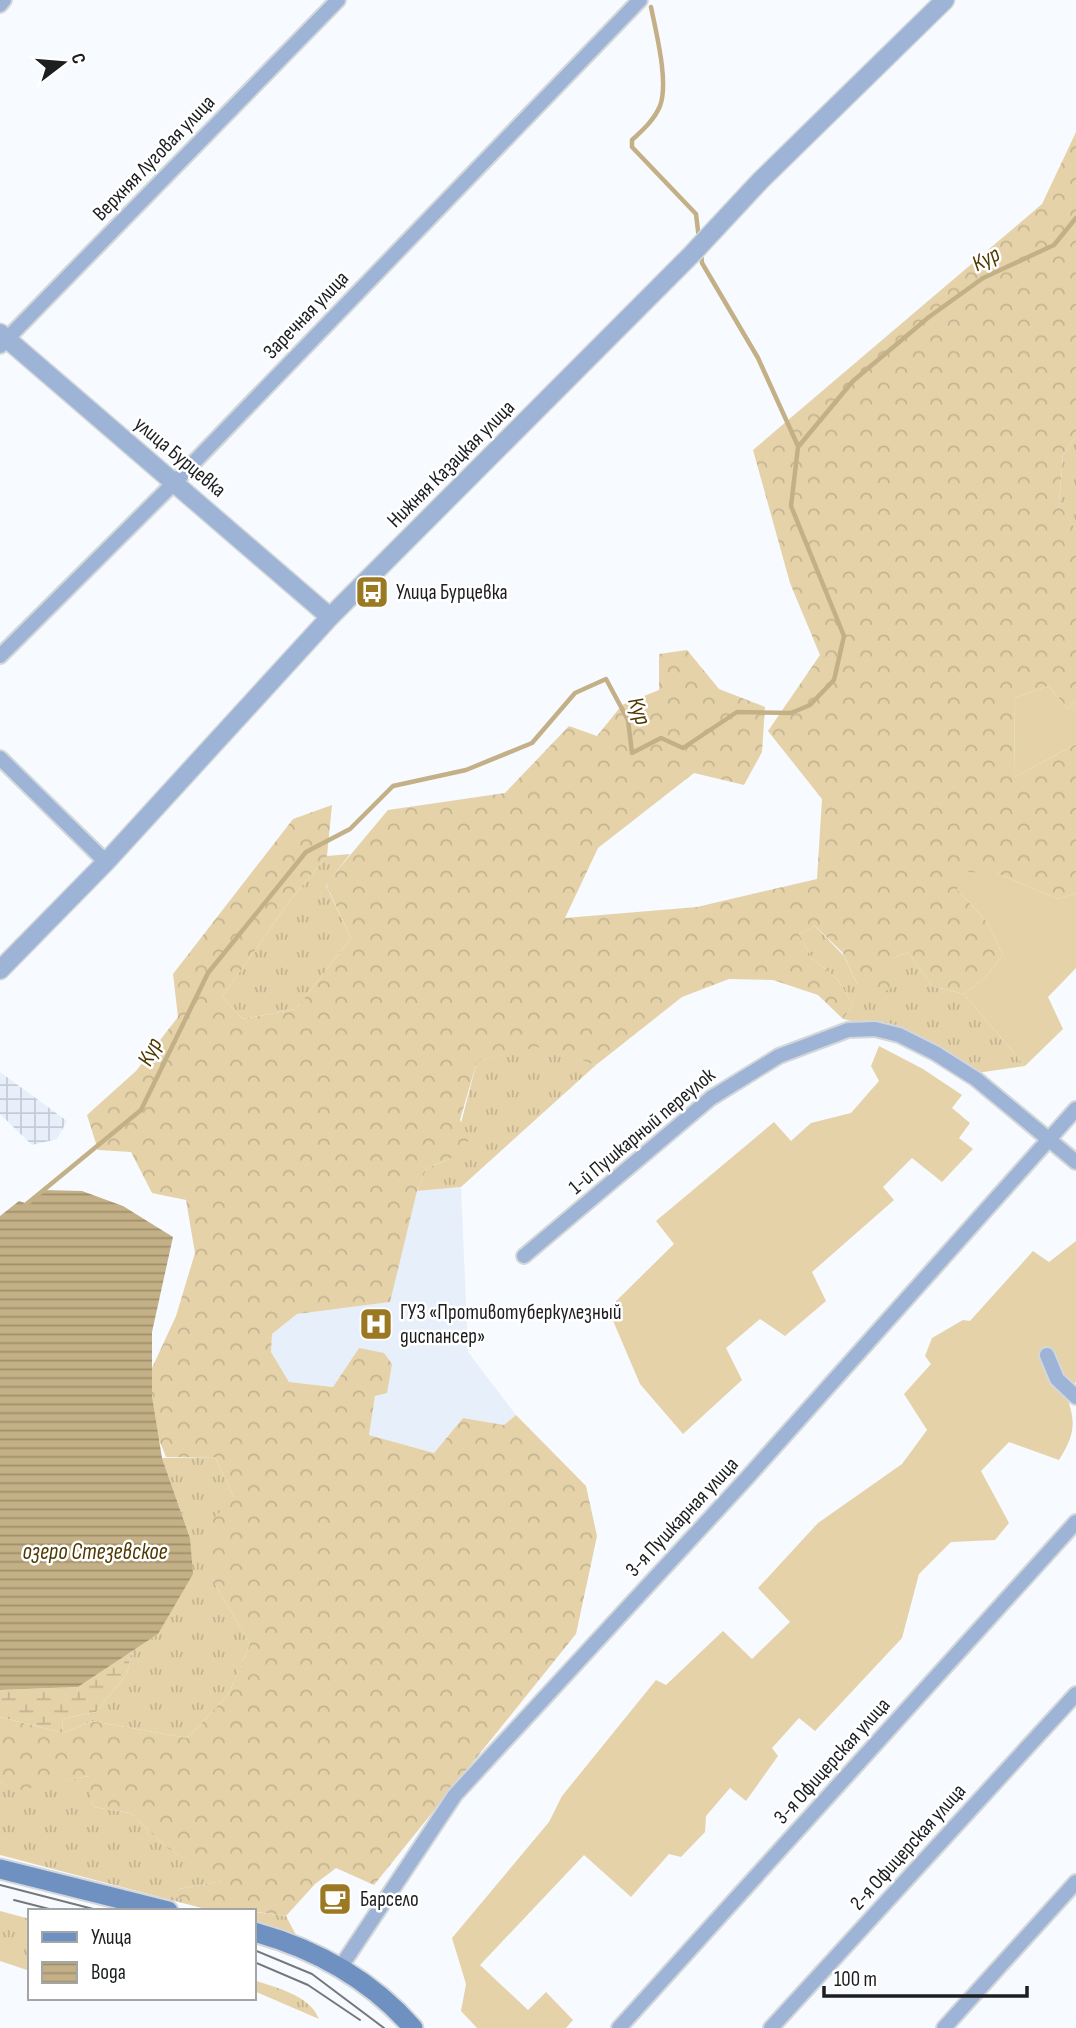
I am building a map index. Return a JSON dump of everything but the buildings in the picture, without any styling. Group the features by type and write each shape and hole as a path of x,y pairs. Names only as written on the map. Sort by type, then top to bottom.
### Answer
{"main road":[{"path":"0,1869 160,1909"},
{"path":"256,1933 305,1950 340,1968 378,1994 413,2028"}],"street":[{"path":"0,5 4,0"},
{"name":"Верхняя Луговая улица","path":"2,340 338,0"},
{"name":"Заречная улица","path":"0,656 175,482 640,0"},
{"name":"Нижняя Казацкая улица","path":"0,970 106,862 330,617 940,2"},
{"name":"улица Бурцевка","path":"2,340 175,482 330,617"},
{"path":"0,758 106,862"},
{"name":"1-й Пушкарный переулок","path":"524,1256 711,1098 779,1056 848,1030 875,1029 900,1035 935,1053 976,1079 1076,1162"},
{"name":"3-я Пушкарная улица","path":"340,1968 455,1795 746,1479 1076,1109"},
{"path":"1047,1355 1057,1379 1076,1398"},
{"name":"3-я Офицерская улица","path":"619,2028 1076,1522"},
{"name":"2-я Офицерская улица","path":"771,2028 1076,1694"},
{"path":"944,2028 1076,1882"}],"shaded area":[{"path":"0,1072 67,1121 57,1139 32,1145 0,1114"},
{"name":"ГУЗ «Противотуберкулезный диспансер»","path":"461,1187 468,1352 516,1415 505,1425 463,1418 434,1453 369,1435 375,1395 359,1348 333,1387 289,1382 271,1352 272,1334 297,1314 389,1302 417,1191"}],"green space":[{"path":"1076,132 1076,436 1063,455 1059,504 1076,530 1076,701 1068,709 1048,686 1014,698 1015,777 1076,744 1076,893 1058,899 996,873 957,889 987,922 1003,955 985,978 964,994 932,986 908,952 893,958 894,986 874,998 857,984 843,953 815,926 799,934 812,958 838,980 853,1005 843,1019 818,995 773,980 729,979 682,997 596,1065 537,1047 477,1061 460,1120 470,1139 452,1158 427,1168 417,1191 390,1302 297,1314 272,1334 271,1352 289,1382 333,1387 359,1348 384,1353 392,1364 387,1393 375,1396 369,1435 434,1453 463,1418 504,1425 516,1415 586,1486 597,1536 576,1634 374,1885 336,1868 315,1884 286,1916 256,1912 256,1909 210,1906 174,1897 179,1889 222,1881 167,1848 131,1813 93,1807 89,1776 15,1791 0,1782 0,1717 63,1733 92,1721 187,1738 228,1695 250,1644 212,1579 213,1519 234,1498 215,1457 166,1457 151,1420 152,1368 176,1316 195,1253 186,1200 152,1193 131,1152 98,1150 87,1115 136,1071 178,1017 173,974 293,819 332,805 327,856 291,899 222,997 243,1019 296,1009 351,938 326,884 388,810 505,793 569,726 597,736 622,705 659,690 659,654 687,650 719,689 765,707 762,752 744,785 694,773 598,848 565,918 697,907 817,879 822,799 768,731 820,655 790,583 753,450 1042,204"},
{"path":"1076,436 1076,530 1059,505 1063,455"},
{"path":"1048,686 1068,709 1076,701 1076,744 1015,777 1014,698"},
{"path":"350,854 326,885 351,938 296,1009 243,1019 222,997 291,899 327,856"},
{"path":"965,872 996,873 1058,899 1076,893 1076,968 1048,997 1063,1029 1025,1066 964,994 985,978 1003,955 987,922 957,889"},
{"path":"815,926 844,956 857,984 893,958 908,952 932,986 964,994 1025,1066 970,1074 914,1035 843,1019 853,1005 838,980 812,958 799,934"},
{"path":"537,1046 596,1065 461,1187 417,1191 427,1168 452,1158 477,1061"},
{"path":"879,1046 923,1069 962,1095 952,1108 970,1123 959,1138 973,1149 942,1182 912,1158 883,1187 894,1200 812,1272 826,1301 785,1336 760,1319 726,1348 742,1380 683,1434 640,1384 608,1309 674,1244 656,1221 774,1122 791,1141 811,1123 851,1113 879,1081 871,1066"},
{"path":"1076,1241 1076,1382 1065,1392 1071,1411 1072,1427 1069,1442 1059,1460 1009,1442 981,1471 1009,1523 995,1540 951,1542 919,1574 902,1638 815,1731 799,1718 772,1748 778,1756 746,1801 730,1788 706,1816 705,1832 681,1857 669,1854 631,1897 584,1855 480,1965 528,2010 546,1992 573,2020 566,2028 477,2028 461,2011 466,1984 452,1938 549,1822 562,1796 656,1680 666,1685 723,1631 752,1659 790,1622 758,1588 818,1523 902,1464 927,1430 904,1394 931,1364 925,1356 932,1338 963,1320 970,1321 1033,1251 1049,1262"},
{"path":"215,1457 234,1498 212,1579 250,1644 228,1695 187,1738 92,1721 63,1733 62,1719 96,1712 127,1674 132,1651 158,1634 190,1538 162,1458"},
{"path":"132,1651 127,1674 96,1712 62,1719 63,1733 0,1717 0,1690 78,1687"},
{"path":"90,1776 93,1807 131,1813 167,1848 223,1881 179,1889 175,1897 236,1909 205,1909 0,1855 0,1782 15,1790"},
{"path":"0,1911 28,1918 28,1970 0,1961"},
{"path":"256,1912 286,1916 296,1935 256,1923"},
{"path":"256,1981 300,1998 315,2011 319,2019 256,1992"}],"water":[{"name":"озеро Стезевское","path":"43,1190 82,1191 123,1206 173,1237 152,1332 152,1397 162,1458 190,1538 193,1574 158,1634 78,1687 0,1690 0,1216 19,1201 25,1203"}],"waterway":[{"path":"651,7 661,57 662,96 655,116 632,140 632,147 696,214 699,239"},
{"name":"Кур","path":"23,1207 141,1110 208,973 306,852 350,829 393,786 466,770 532,743 575,693 606,679 628,720 632,753 661,738 683,748 737,712 791,713 810,705 834,680 844,636 791,506 798,447 853,381 929,317 983,278 1054,245 1076,218"},
{"path":"701,252 702,263 758,358 798,446"}],"tram line":[{"path":"0,1885 93,1909"},
{"path":"14,1900 49,1909"},
{"path":"256,1951 312,1974 384,2028"},
{"path":"256,1963 308,1985 360,2020"}],"place":[{"name":"Улица Бурцевка","path":"372,592"},
{"name":"ГУЗ «Противотуберкулезный диспансер»","path":"376,1324"},
{"name":"Барсело","path":"335,1899"}]}
